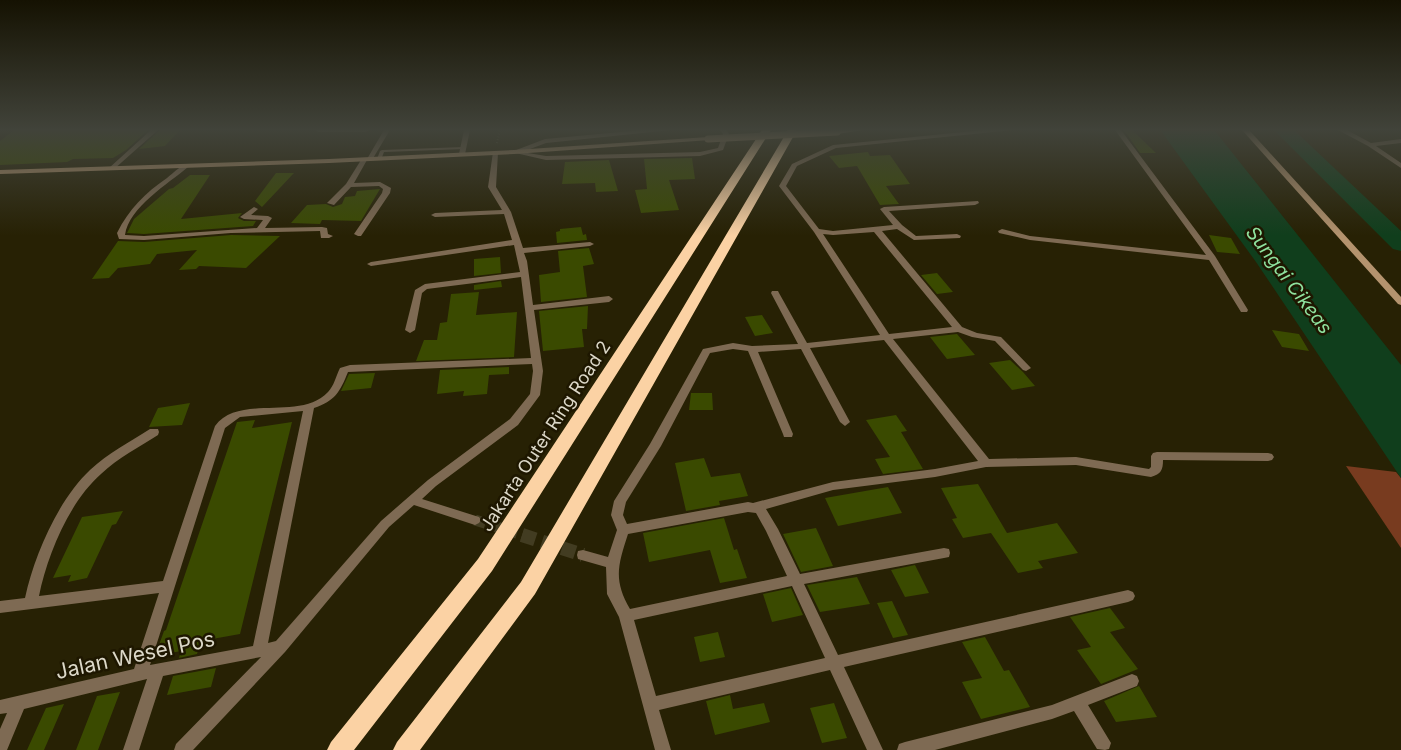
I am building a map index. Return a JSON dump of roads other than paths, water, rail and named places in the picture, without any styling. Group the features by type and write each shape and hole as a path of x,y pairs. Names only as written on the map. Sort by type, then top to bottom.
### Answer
{"highway":[{"name":"Jakarta Outer Ring Road 2","path":"339,750 485,565 744,165"},
{"path":"405,750 528,588 773,165"}],"main road":[{"path":"0,172 212,165"},
{"path":"1277,165 1401,302"}],"street":[{"path":"111,169 115,165"},
{"path":"331,203 348,185 363,165"},
{"path":"182,750 280,647 354,558 385,524 476,448 514,422 535,395 538,371 520,251 507,212 492,187 494,165"},
{"path":"794,165 782,186 817,231 887,338 986,463"},
{"path":"1144,165 1212,258 1244,310"},
{"path":"186,166 143,198 131,212 121,233 122,237 144,238 260,230 322,229 325,231 324,236 329,236"},
{"path":"348,185 380,184 387,188 386,193 358,234"},
{"path":"957,236 914,238 899,227 884,209 975,203"},
{"path":"254,209 244,217 268,218 260,230"},
{"path":"435,215 507,212"},
{"path":"817,231 833,233 899,227"},
{"path":"877,230 959,329"},
{"path":"1002,231 1030,238 1212,258"},
{"path":"371,264 517,242"},
{"path":"520,251 590,244"},
{"path":"410,330 418,292 425,287 524,274"},
{"path":"775,293 845,422"},
{"path":"528,308 609,299"},
{"path":"664,750 626,616 614,594 612,564 623,530 617,515 620,501 655,446 706,351 733,346 752,349 805,346 959,329 975,335 998,339 1026,368"},
{"path":"752,349 788,434"},
{"path":"140,673 220,426 238,414 309,406 331,396 344,370 350,368 536,361"},
{"path":"259,650 309,406"},
{"path":"31,604 33,587 41,563 66,509 78,492 89,478 101,468 154,432"},
{"path":"623,530 755,507 833,486 935,473 986,463 1076,461 1151,473 1157,469 1157,456 1268,457"},
{"path":"412,500 475,520"},
{"path":"755,507 760,509 772,529 875,750"},
{"path":"626,616 796,580 944,553"},
{"path":"583,555 612,564"},
{"path":"0,607 169,586"},
{"path":"652,704 836,664 1128,596"},
{"name":"Jalan Wesel Pos","path":"0,707 140,673 280,647"},
{"path":"131,750 157,670"},
{"path":"905,750 1052,712 1132,681"},
{"path":"1077,701 1103,743"},
{"path":"0,747 19,703"}],"water":[{"name":"Sungai Cikeas","path":"1186,165 1242,165 1401,365 1401,478 1256,262"}],"waterway":[{"path":"1319,165 1401,244"}],"tunnel":[{"path":"475,520 526,536"},
{"path":"522,535 583,555"}]}
